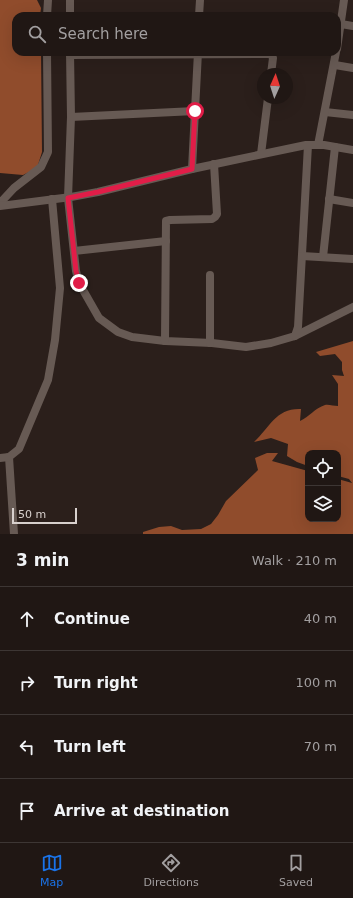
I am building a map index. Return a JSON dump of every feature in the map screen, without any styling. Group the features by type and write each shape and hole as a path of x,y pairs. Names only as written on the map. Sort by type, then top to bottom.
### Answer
{"street":[{"path":"47,12 48,0"},
{"path":"70,0 70,12"},
{"path":"199,12 200,0"},
{"path":"344,0 341,24 353,26"},
{"path":"0,204 14,188 40,166 48,152 47,56"},
{"path":"70,56 71,117 68,198 76,271 79,283 99,318 118,332 132,336 165,341 210,343 246,347 271,343 295,336 353,307"},
{"path":"192,169 197,56"},
{"path":"272,56 272,68"},
{"path":"318,145 336,56"},
{"path":"335,65 353,68"},
{"path":"261,154 267,104"},
{"path":"71,117 195,111"},
{"path":"325,112 353,115"},
{"path":"0,204 68,198 214,164 308,145 353,150"},
{"path":"295,336 298,327 308,145"},
{"path":"323,257 335,147"},
{"path":"165,341 166,221 212,219 215,217 214,164"},
{"path":"0,458 9,457 19,449 48,380 55,340 60,288 52,199"},
{"path":"329,199 353,203"},
{"path":"74,250 166,241"},
{"path":"302,256 353,259"},
{"path":"210,275 210,343"},
{"path":"9,457 14,534"}],"shaded area":[{"path":"0,0 37,0 41,8 40,12 12,12 12,56 41,56 42,152 37,168 23,175 0,173"},
{"path":"353,341 353,534 143,534 143,532 159,527 171,526 182,530 201,529 211,524 226,501 258,470 255,458 267,453 278,453 272,461 305,470 305,522 341,522 341,480 352,483 349,479 341,477 341,450 305,450 305,465 287,456 288,444 271,438 254,442 279,415 285,412 301,409 300,421 321,406 338,406 338,384 332,375 344,376 342,362 335,354 320,356 316,352"}],"route":[{"path":"79,283 76,271 68,198 192,169 195,111"}]}
